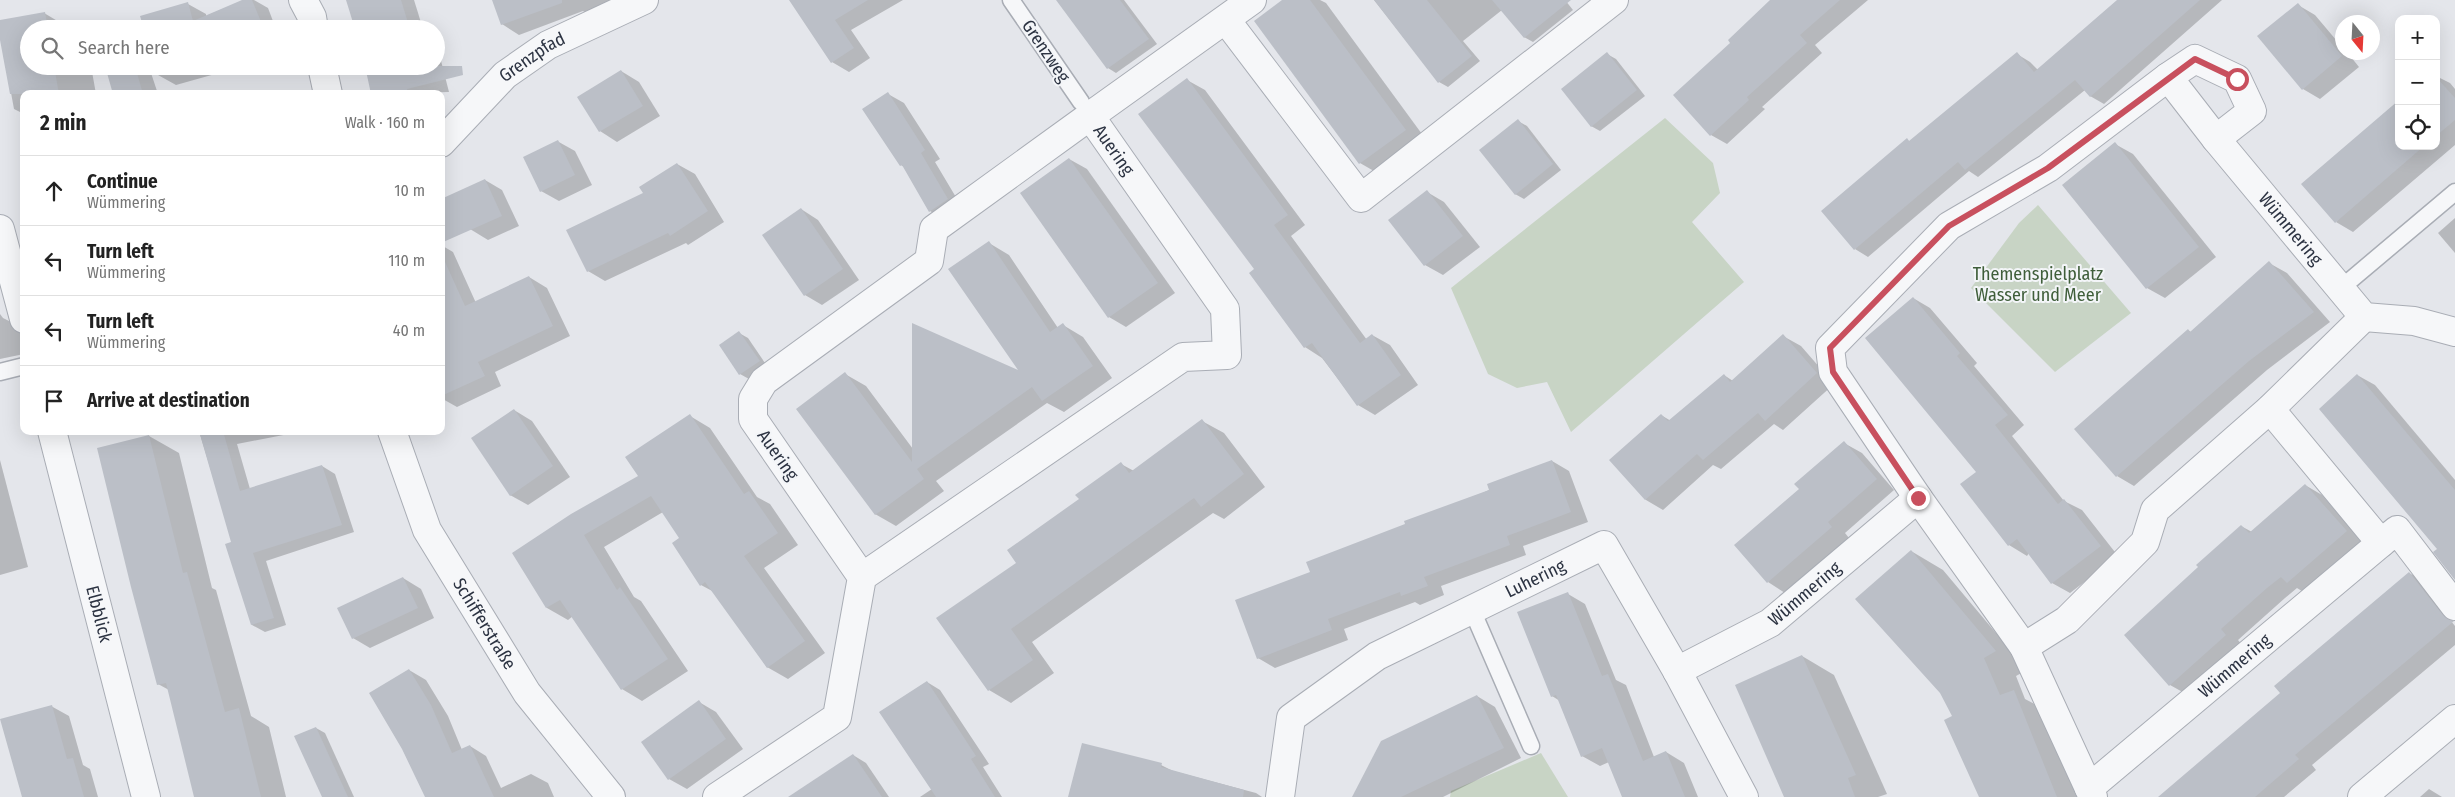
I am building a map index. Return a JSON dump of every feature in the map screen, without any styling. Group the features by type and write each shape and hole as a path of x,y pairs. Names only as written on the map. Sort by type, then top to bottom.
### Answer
{"street":[{"path":"303,0 312,20"},
{"name":"Grenzpfad","path":"445,139 505,75 540,50 644,0"},
{"path":"1085,109 1226,20 1252,0"},
{"path":"1226,20 1361,198 1614,0"},
{"name":"Wümmering","path":"2216,139 2252,111 2237,79 2195,59 2168,77 2048,168 1949,226 1830,348 1833,372 1918,498 2024,647 2091,793 2397,530 2455,606"},
{"path":"324,75 327,90"},
{"name":"Wümmering","path":"2168,77 2216,139 2364,318"},
{"name":"Auering","path":"1085,109 1225,309 1227,355 1183,357 862,577 753,419 753,399 764,380 928,262 934,229 1085,109"},
{"path":"0,231 20,304"},
{"path":"2024,647 2067,620 2145,542 2155,510 2270,408 2364,318 2414,321 2455,332"},
{"path":"2270,408 2382,543"},
{"name":"Elbblick","path":"53,435 146,797"},
{"name":"Schifferstraße","path":"393,435 427,530 526,693 611,797"},
{"name":"Wümmering","path":"1677,671 1770,622 1918,498"},
{"name":"Luhering","path":"1280,797 1291,718 1377,656 1604,545 1677,671 1744,797"},
{"path":"717,797 837,717 862,577"},
{"path":"2362,797 2455,719"}],"lane":[{"name":"Grenzweg","path":"1011,0 1085,109"},
{"path":"2340,288 2455,192"},
{"path":"0,372 20,367"},
{"path":"1472,610 1531,746"}],"green space":[{"path":"1665,118 1713,163 1720,193 1692,222 1744,282 1571,432 1547,382 1517,388 1488,374 1451,288"},
{"name":"Themenspielplatz Wasser und Meer","path":"2038,205 2131,313 2055,372 1971,288 2019,223"},
{"path":"1541,753 1568,797 1450,797 1451,791"}],"building":[{"path":"242,0 252,0 260,20 195,20"},
{"path":"346,0 401,0 407,20 352,20"},
{"path":"492,0 562,0 562,3 501,25"},
{"path":"789,0 868,0 835,20 854,48 831,63"},
{"path":"1056,0 1120,0 1149,39 1107,69"},
{"path":"1282,0 1310,0 1406,130 1359,164 1254,21"},
{"path":"1374,0 1427,0 1472,56 1438,83"},
{"path":"1492,0 1571,0 1524,38"},
{"path":"1770,0 1840,0 1800,35 1807,43 1747,97 1749,100 1710,136 1673,95 1730,43 1728,40"},
{"path":"2117,0 2200,0 2090,97 2075,80 1965,170 1958,162 1854,250 1821,211 1907,138 1909,141 2017,52 2034,72"},
{"path":"188,2 193,20 141,20 140,16"},
{"path":"2298,3 2335,48 2335,60 2337,60 2302,90 2257,36"},
{"path":"45,12 46,20 20,20 20,75 56,75 58,90 20,90 20,94 10,94 0,40 0,20"},
{"path":"1607,52 1637,90 1591,127 1561,89"},
{"path":"445,66 462,66 463,75 407,90 370,90 367,75 445,75"},
{"path":"621,70 643,106 599,132 577,97"},
{"path":"108,75 138,75 142,90 112,90"},
{"path":"1187,78 1288,215 1274,225 1360,343 1372,334 1401,375 1357,406 1312,343 1304,348 1249,273 1254,269 1138,114"},
{"path":"2440,81 2455,98 2455,120 2440,133"},
{"path":"888,92 925,150 921,153 948,199 929,212 902,165 900,166 862,109"},
{"path":"2395,103 2395,150 2419,150 2335,223 2301,184"},
{"path":"1518,119 1553,164 1515,195 1479,150"},
{"path":"558,140 575,175 540,192 523,157"},
{"path":"2115,142 2199,247 2146,289 2062,185"},
{"path":"1069,158 1158,283 1108,318 1020,193"},
{"path":"677,163 708,211 670,236 668,233 587,272 566,230 643,193 639,187"},
{"path":"485,179 502,216 445,241 445,197"},
{"path":"1427,190 1463,236 1424,266 1388,220"},
{"path":"801,208 843,269 804,296 762,235"},
{"path":"989,241 1050,332 1063,323 1093,366 1042,401 1032,387 917,469 924,479 875,515 796,409 845,372 912,462 912,323 1018,370 948,269"},
{"path":"2269,261 2314,312 2249,361 2116,477 2074,429 2188,329 2190,332"},
{"path":"445,262 465,306 529,276 553,326 478,362 485,376 445,394"},
{"path":"1913,297 1960,353 1957,356 2008,415 1995,425 2058,504 2064,499 2101,546 2051,584 2017,539 2008,546 1960,484 1976,472 1865,338"},
{"path":"739,331 760,361 739,375 719,345"},
{"path":"1783,334 1817,373 1765,421 1758,413 1703,460 1697,454 1645,500 1609,460 1661,414 1668,421 1724,374 1730,382"},
{"path":"2357,374 2455,490 2455,580 2433,552 2437,549 2319,409"},
{"path":"514,409 553,466 510,496 471,438"},
{"path":"690,414 744,494 749,491 778,533 744,556 805,641 767,668 705,582 700,586 672,543 679,538 651,496 584,535 617,590 620,587 668,659 621,690 560,600 546,608 512,553 571,514 638,476 625,457"},
{"path":"1202,419 1244,474 1201,507 1194,498 1011,629 1033,660 988,691 936,618 1016,563 1007,550 1079,499 1075,495 1121,462 1129,473"},
{"path":"149,435 183,573 187,572 225,712 239,708 261,797 194,797 166,683 157,685 97,448"},
{"path":"200,435 224,435 240,491 322,465 342,525 253,553 274,618 251,625 225,544 231,542"},
{"path":"1844,441 1877,479 1828,522 1832,527 1767,583 1734,545 1799,489 1794,484"},
{"path":"1552,460 1571,512 1507,536 1510,545 1424,577 1428,586 1401,596 1400,592 1328,619 1332,630 1257,659 1235,600 1310,572 1306,562 1405,524 1404,521 1489,490 1487,484"},
{"path":"2305,484 2347,531 2287,583 2281,577 2267,588 2221,629 2226,635 2169,686 2124,635 2198,567 2196,565 2241,525 2249,533"},
{"path":"1911,550 1996,651 1984,658 2000,695 2014,690 2057,797 1979,797 1944,720 1952,716 1940,693 1855,599"},
{"path":"2409,572 2443,615 2454,621 2295,755 2299,759 2255,797 2158,797 2280,693 2274,686"},
{"path":"403,577 418,608 352,639 337,608"},
{"path":"1568,592 1602,676 1608,674 1643,761 1666,751 1685,797 1622,797 1602,748 1581,757 1556,695 1551,697 1517,612"},
{"path":"1802,655 1856,775 1848,778 1855,797 1784,797 1735,685"},
{"path":"409,669 431,705 452,753 470,745 494,797 425,797 402,749 369,693"},
{"path":"927,681 976,756 971,759 995,797 936,797 879,712"},
{"path":"1477,695 1504,748 1401,797 1352,797 1381,741"},
{"path":"699,700 726,739 668,780 641,742"},
{"path":"52,705 67,759 73,758 84,797 22,797 0,719"},
{"path":"316,727 348,797 322,797 294,736"},
{"path":"1082,743 1162,763 1161,767 1244,790 1243,797 1068,797"},
{"path":"853,754 882,797 788,797"}],"route":[{"path":"1918,498 1833,372 1830,348 1949,226 2048,168 2168,77 2195,59 2237,79"}]}
